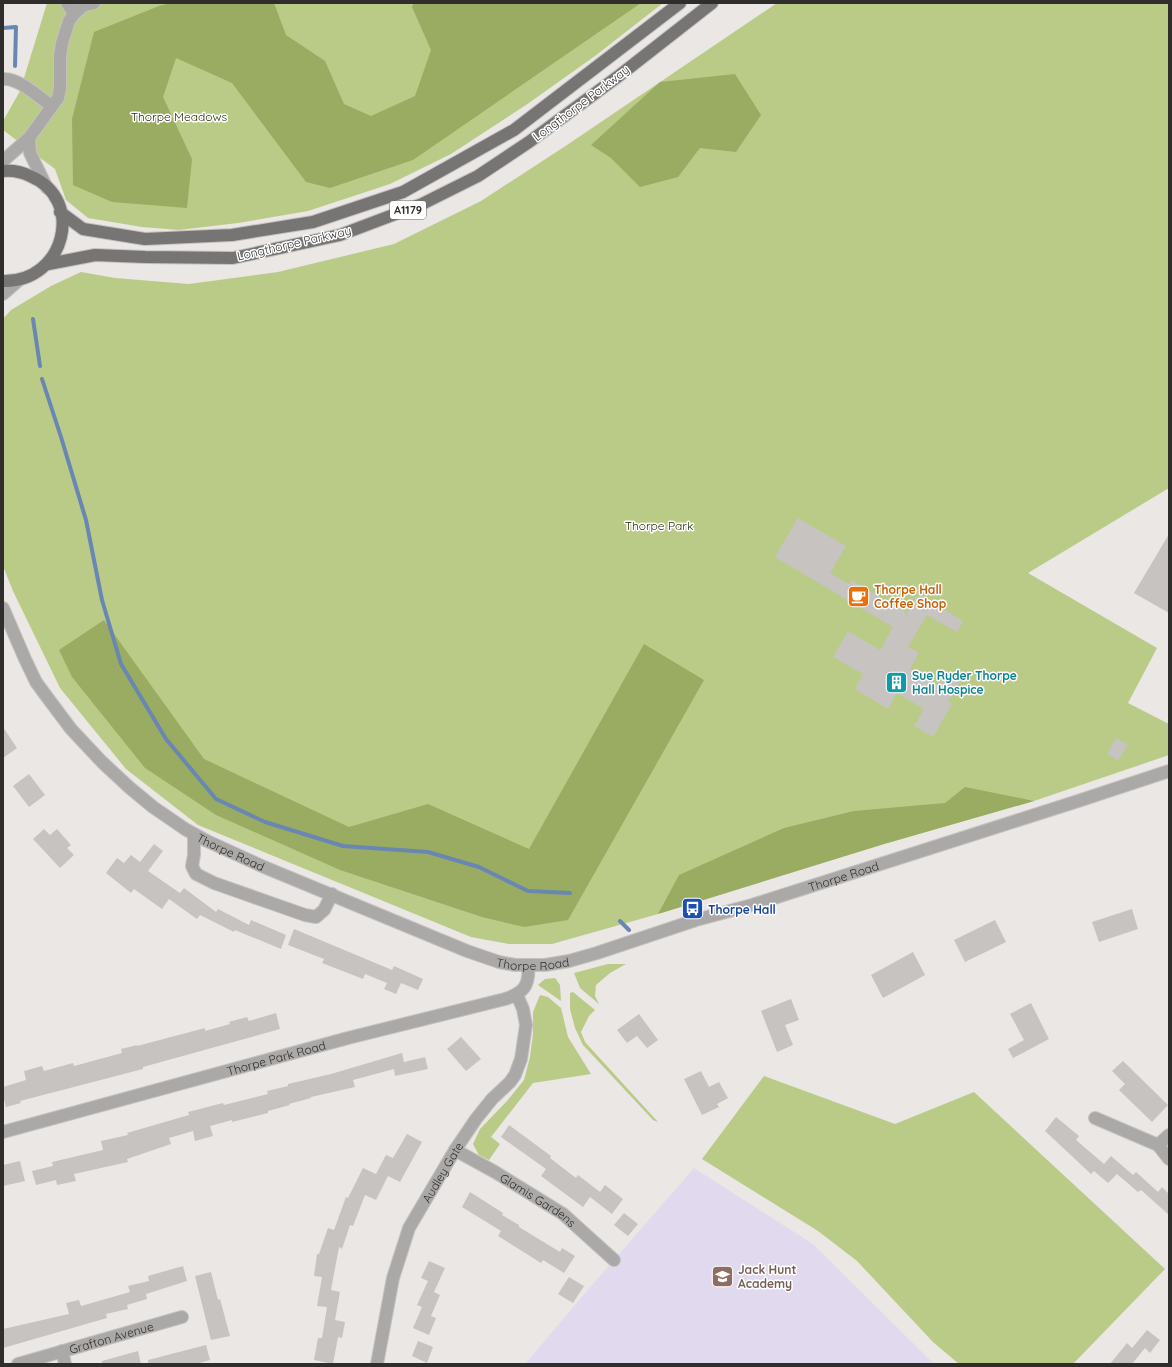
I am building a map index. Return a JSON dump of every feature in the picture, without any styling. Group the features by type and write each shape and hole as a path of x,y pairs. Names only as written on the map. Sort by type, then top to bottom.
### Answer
{"main road":[{"name":"Longthorpe Parkway","path":"60,212 84,229 145,239 232,235 313,222 403,192 514,130 680,3"},
{"name":"Longthorpe Parkway","path":"48,264 95,255 233,258 340,235 422,204 478,176 529,142 620,75 712,3"},
{"path":"3,171 21,172 35,178 47,188 56,200 62,219 62,235 57,250 48,264 35,274 19,280 3,281"}],"street":[{"path":"67,3 74,14"},
{"path":"3,161 29,138 58,98 60,88 60,56 62,43 69,21 84,5 94,3"},
{"path":"3,79 10,78 18,82 51,106"},
{"path":"29,138 30,153 47,188"},
{"path":"3,294 19,280"},
{"name":"Thorpe Road","path":"3,608 36,682 71,729 102,762 130,788 168,818 194,835 264,867 474,953 499,962 516,965 545,965 569,961 597,953 696,920 759,902 1080,801 1169,771"},
{"path":"194,835 194,855 192,866 196,874 214,883 305,915 316,917 324,910 332,894"},
{"path":"517,995 523,991 527,984 529,975 528,965"},
{"name":"Thorpe Park Road","path":"3,1132 348,1038 495,1003 517,995"},
{"name":"Audley Gate","path":"378,1364 392,1278 409,1228 455,1150 476,1119 492,1099 510,1082 515,1075 521,1059 526,1025 523,1009 517,995"},
{"path":"1095,1118 1158,1145 1169,1159"},
{"path":"1158,1145 1169,1135"},
{"name":"Glamis Gardens","path":"455,1150 495,1172 563,1214 614,1260"},
{"name":"Grafton Avenue","path":"18,1364 182,1317"},
{"path":"62,1351 65,1364"}],"shaded area":[{"name":"Jack Hunt Academy","path":"694,1168 813,1244 934,1364 525,1364"}],"green space":[{"name":"Thorpe Meadows","path":"47,3 663,3 595,56 526,105 451,154 390,184 308,211 238,223 179,230 142,227 88,218 66,200 55,169 3,130 3,121 20,91"},
{"path":"170,3 274,3 286,35 325,61 344,104 371,116 415,96 431,50 412,7 414,3 641,3 413,160 330,188 306,182 232,83 176,58 163,97 192,159 187,208 112,202 73,185 72,119 94,32"},
{"name":"Thorpe Park","path":"777,3 1169,3 1169,488 1028,573 1157,648 1128,703 1169,724 1169,755 1034,801 884,844 658,914 552,944 509,944 471,937 198,825 126,769 60,688 13,591 3,566 3,319 11,310 51,286 81,272 115,278 189,284 278,272 394,244 481,201 567,145"},
{"path":"735,74 761,115 736,152 700,148 678,177 640,187 611,158 591,145 660,82"},
{"path":"104,620 204,759 349,827 428,804 529,849 644,644 704,680 568,920 524,927 482,917 340,870 216,815 145,768 72,677 59,650"},
{"path":"965,787 1034,801 884,844 658,914 679,875 784,828 854,811 945,803"},
{"path":"608,964 626,964 610,973 596,985 595,996 599,1004 580,988 574,973"},
{"path":"555,978 560,985 561,1001 538,985 545,979"},
{"path":"573,992 595,1010 589,1016 581,1032 585,1042 658,1122 653,1120 583,1045 575,1028 570,1009 570,993"},
{"path":"540,995 548,997 561,1008 568,1037 591,1074 533,1083 491,1137 500,1144 489,1160 479,1155 473,1144 480,1129 507,1101 524,1080 530,1057 533,1034 533,1012"},
{"path":"764,1076 895,1124 974,1092 1165,1269 1073,1364 959,1364 933,1342 857,1261 818,1231 702,1159"}],"building":[{"path":"798,518 846,546 830,573 849,584 852,580 907,613 918,594 963,621 957,632 927,615 908,647 919,653 910,669 939,685 946,672 961,680 948,702 952,704 933,737 914,726 924,709 897,693 888,709 855,689 863,674 833,657 848,631 880,650 893,627 775,557"},
{"path":"1169,534 1169,613 1134,593"},
{"path":"3,727 17,748 3,758"},
{"path":"1116,738 1128,745 1118,760 1107,754"},
{"path":"29,774 45,795 29,807 13,786"},
{"path":"44,829 50,835 57,829 71,845 67,848 74,855 60,868 33,839"},
{"path":"154,844 163,851 148,871 180,893 184,888 216,912 218,909 249,925 251,920 286,935 281,949 235,930 234,932 200,915 197,919 169,899 162,909 134,889 131,893 106,873 117,858 124,863 131,855 140,862"},
{"path":"1132,909 1138,929 1099,942 1092,922"},
{"path":"995,920 1006,942 965,962 954,940"},
{"path":"294,929 392,970 394,966 423,979 418,990 401,983 396,994 384,989 387,983 365,974 363,979 322,963 324,959 288,945"},
{"path":"913,952 925,975 883,998 871,975"},
{"path":"791,999 799,1020 785,1025 793,1045 777,1052 761,1011"},
{"path":"1031,1003 1049,1039 1013,1058 1008,1049 1024,1040 1010,1014"},
{"path":"276,1013 280,1029 143,1067 143,1069 20,1101 21,1103 6,1107 3,1087 26,1080 24,1071 42,1066 44,1071 73,1063 74,1066 122,1053 121,1049 205,1028 205,1031 230,1024 229,1022 247,1017 249,1021"},
{"path":"639,1014 658,1040 647,1048 637,1036 627,1043 617,1030"},
{"path":"461,1037 481,1059 466,1071 447,1049"},
{"path":"402,1053 404,1062 425,1057 428,1069 395,1076 394,1069 353,1080 355,1087 311,1097 268,1111 268,1113 210,1126 213,1136 195,1141 193,1131 169,1138 171,1144 127,1159 128,1162 74,1174 76,1181 57,1185 56,1180 36,1185 32,1171 53,1166 52,1162 103,1150 101,1141 128,1135 127,1133 189,1115 188,1112 268,1094 267,1091 288,1086 288,1084 331,1074"},
{"path":"1123,1061 1168,1105 1152,1122 1119,1090 1125,1084 1112,1071"},
{"path":"701,1071 709,1087 719,1082 728,1098 717,1104 719,1107 702,1115 684,1079"},
{"path":"1056,1117 1079,1136 1076,1140 1104,1164 1111,1156 1133,1175 1136,1172 1158,1192 1162,1187 1169,1194 1169,1215 1141,1190 1138,1192 1117,1174 1108,1183 1094,1171 1091,1174 1045,1131"},
{"path":"509,1125 551,1156 550,1158 576,1178 578,1175 600,1192 605,1185 623,1199 612,1214 590,1197 583,1207 541,1176 546,1169 501,1137"},
{"path":"407,1134 422,1142 400,1182 388,1176 376,1200 365,1195 353,1226 350,1225 342,1249 339,1247 331,1290 340,1292 335,1320 345,1322 342,1338 338,1337 333,1364 314,1360 318,1338 322,1338 327,1307 317,1306 322,1277 314,1276 317,1254 319,1254 328,1228 334,1230 346,1197 348,1198 363,1168 376,1174 386,1155 393,1158"},
{"path":"20,1161 25,1181 3,1186 3,1165"},
{"path":"470,1192 503,1213 502,1215 519,1225 519,1227 560,1252 562,1248 575,1256 564,1273 543,1260 541,1263 498,1236 501,1231 462,1207"},
{"path":"624,1213 638,1224 628,1236 614,1225"},
{"path":"429,1261 445,1268 434,1292 440,1295 431,1316 436,1318 429,1335 413,1328 422,1307 417,1305 428,1281 421,1278"},
{"path":"183,1266 187,1281 146,1294 147,1299 127,1305 128,1309 106,1314 107,1318 3,1348 3,1329 69,1314 66,1303 79,1300 81,1306 130,1292 128,1286 149,1281 148,1276"},
{"path":"211,1272 218,1300 220,1299 230,1336 211,1340 195,1276"},
{"path":"569,1277 584,1286 573,1303 558,1294"},
{"path":"1147,1330 1160,1340 1150,1353 1145,1348 1132,1364 1110,1364 1127,1343 1132,1348"},
{"path":"418,1341 433,1347 427,1363 412,1356"},
{"path":"206,1345 210,1360 196,1364 148,1364 148,1360"},
{"path":"138,1351 141,1364 102,1364 102,1361"}],"waterway":[{"path":"3,28 16,27 15,66"},
{"path":"33,319 40,366"},
{"path":"42,379 86,520 102,600 121,664 166,739 216,799 265,822 343,846 428,852 479,867 528,891 570,893"},
{"path":"620,921 629,930"}],"place":[{"name":"Thorpe Hall Coffee Shop","path":"859,596"},
{"name":"Sue Ryder Thorpe Hall Hospice","path":"897,682"},
{"name":"Thorpe Hall","path":"692,909"},
{"name":"Jack Hunt Academy","path":"722,1276"}]}
